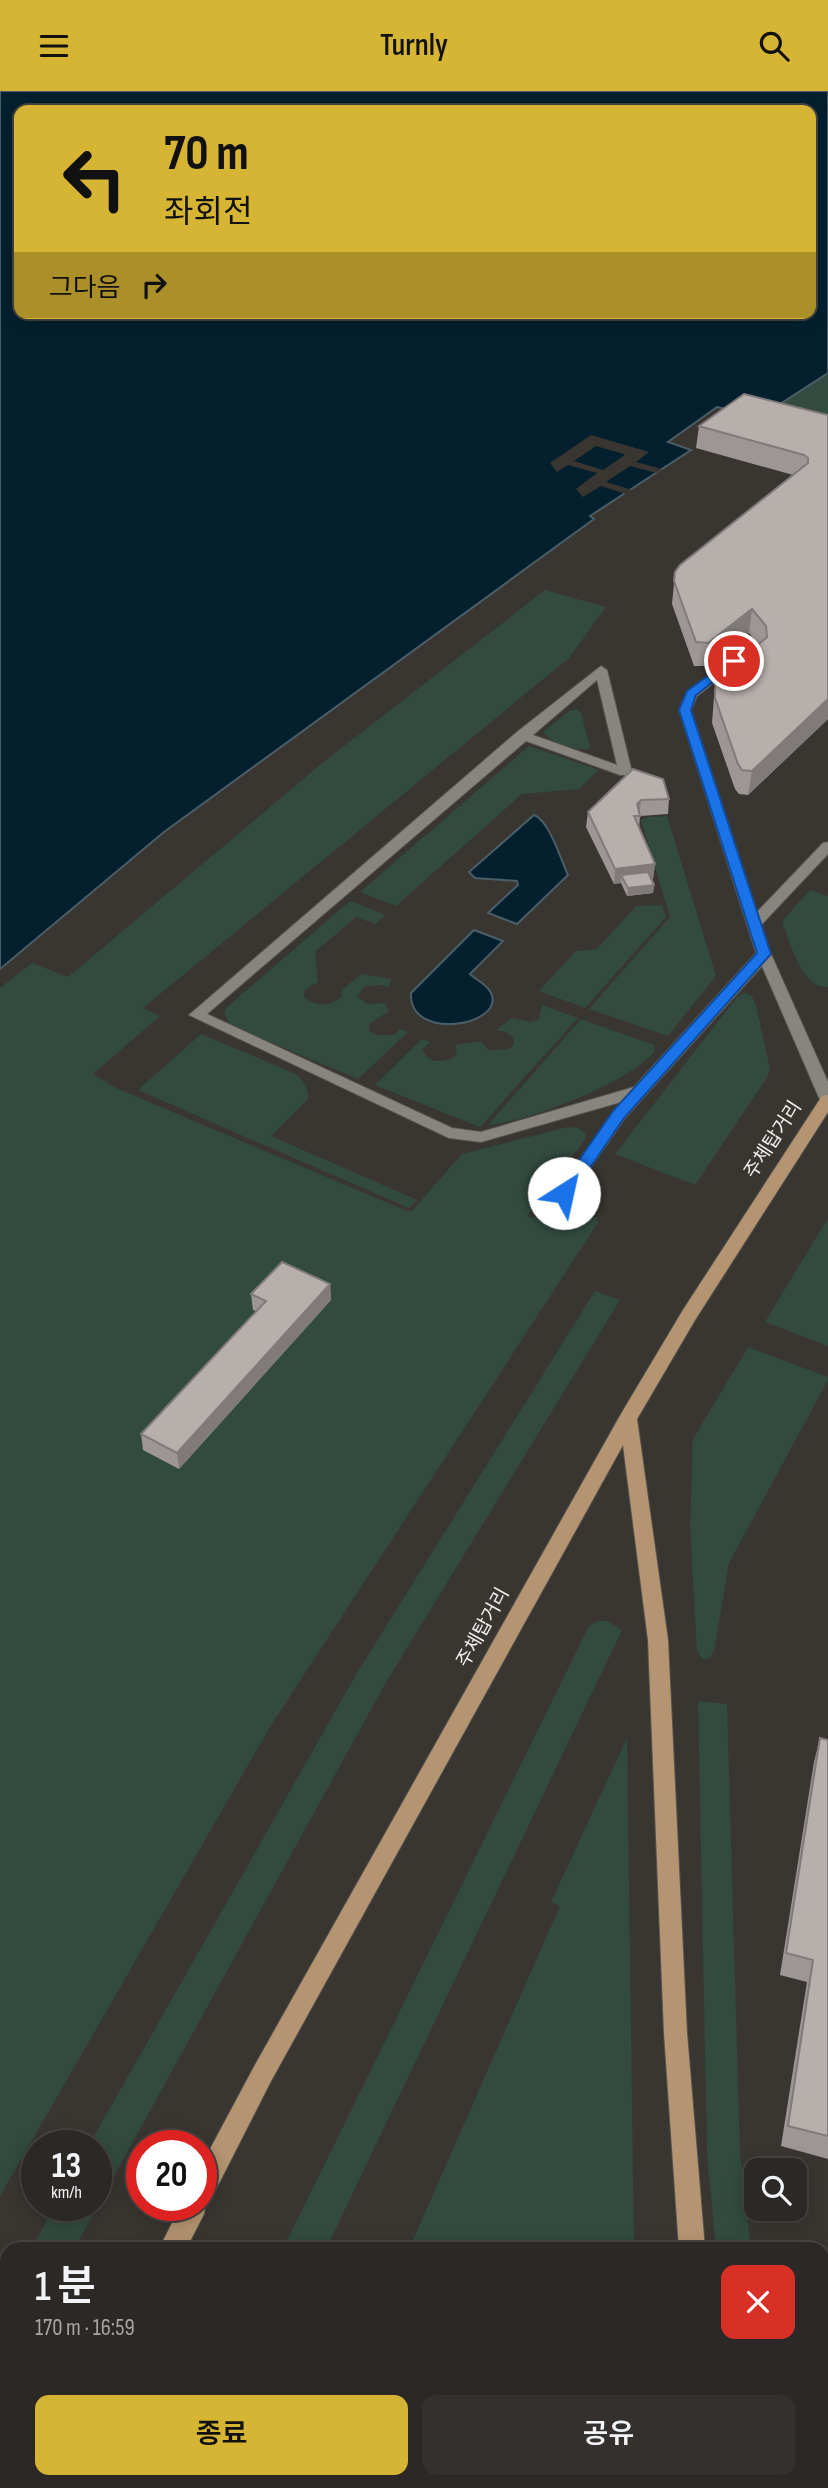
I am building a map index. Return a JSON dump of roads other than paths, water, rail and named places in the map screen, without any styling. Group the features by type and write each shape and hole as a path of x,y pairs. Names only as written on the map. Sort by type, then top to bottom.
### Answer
{"main road":[{"name":"주체탑거리","path":"217,2161 263,2073 628,1419 690,1315 828,1100"},
{"path":"628,1419 650,1569 660,1669 682,2159 691,2242"},
{"path":"176,2242 187,2221"}],"lane":[{"path":"734,661 691,694 685,710 764,954 828,1100"},
{"path":"522,735 625,772 601,670 522,735 197,1015 449,1133 481,1137 643,1090"},
{"path":"754,925 828,846"},
{"path":"564,1193 619,1114 764,954"}],"water":[{"path":"0,91 828,91 828,373 766,413 751,415 717,407 668,442 691,450 590,516 594,519 164,832 0,969"},
{"path":"534,815 550,832 568,875 517,924 488,913 518,885 517,881 475,878 469,872"},
{"path":"474,930 503,941 470,974 489,990 492,1004 484,1014 456,1024 439,1023 424,1018 414,1008 411,993"}]}
